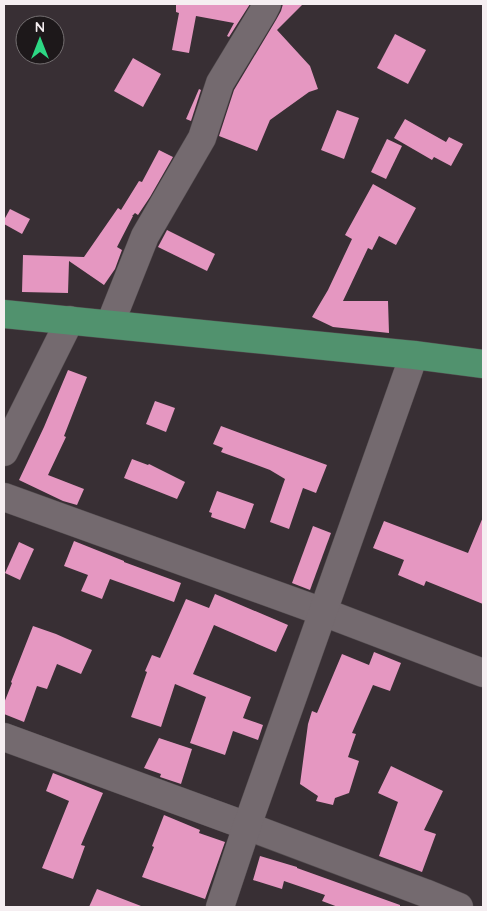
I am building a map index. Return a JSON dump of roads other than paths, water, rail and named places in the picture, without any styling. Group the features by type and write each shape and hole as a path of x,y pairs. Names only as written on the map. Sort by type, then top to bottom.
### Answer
{"main road":[{"path":"4,314 414,355 483,364"}],"street":[{"path":"110,324 145,236 202,138 220,83 267,4"},
{"path":"4,452 70,320"},
{"path":"220,907 414,355"},
{"path":"4,497 323,612 483,674"},
{"path":"4,737 247,826 459,907"}]}
